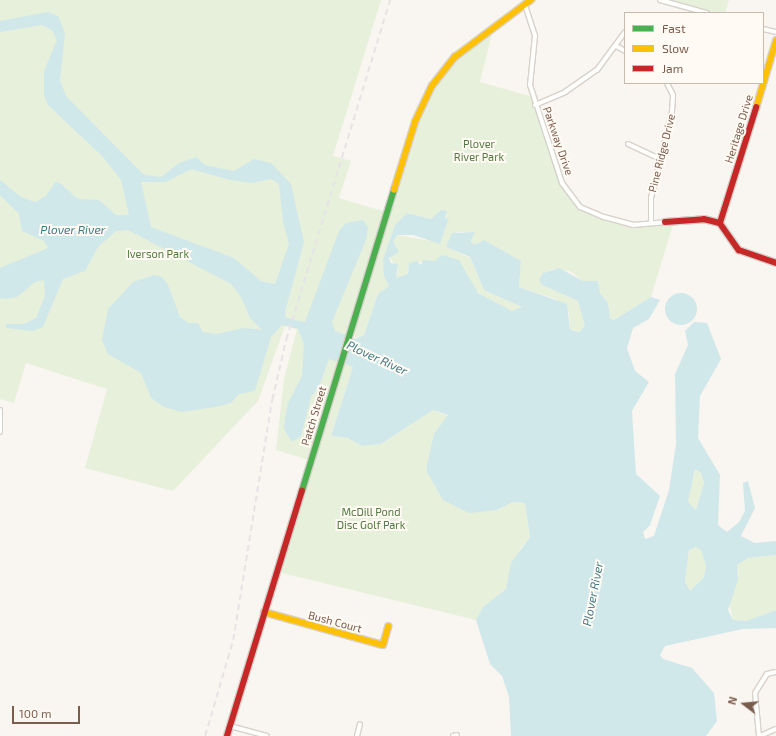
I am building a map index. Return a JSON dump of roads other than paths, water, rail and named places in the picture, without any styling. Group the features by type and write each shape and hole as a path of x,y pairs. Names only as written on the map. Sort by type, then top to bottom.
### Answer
{"street":[{"name":"Patch Street","path":"227,736 349,334 423,103 455,57 532,0"},
{"path":"660,0 703,12"},
{"name":"Parkway Drive","path":"526,5 533,19 535,36 529,73 535,105 562,183 580,207 623,223 651,223 704,219 720,223"},
{"path":"764,29 776,32"},
{"path":"535,105 578,84 597,70 624,34"},
{"name":"Heritage Drive","path":"764,81 776,42"},
{"path":"616,46 624,51"},
{"name":"Pine Ridge Drive","path":"651,223 651,198 672,111 673,95 668,84"},
{"name":"Heritage Drive","path":"720,223 763,84"},
{"path":"628,144 660,158"},
{"path":"720,223 739,250 776,263"},
{"path":"0,432 1,411"},
{"name":"Bush Court","path":"264,612 383,645 388,627"},
{"path":"776,672 767,674 755,693 759,736 776,729"},
{"path":"357,736 360,724"},
{"path":"230,726 267,736"}],"water":[{"name":"Plover River","path":"48,12 58,16 65,33 60,80 66,96 144,175 161,177 179,163 196,157 205,165 234,171 254,159 271,163 291,184 304,242 285,312 286,318 305,322 339,231 346,223 363,220 368,227 366,240 332,322 335,331 356,339 364,335 378,294 389,286 384,276 383,260 395,225 407,213 431,219 441,210 447,211 445,219 449,217 440,244 413,235 397,235 393,242 399,252 389,258 391,263 398,264 396,278 408,274 409,263 417,261 421,265 423,260 435,261 442,255 459,260 478,293 512,311 522,307 484,290 470,257 446,247 452,233 475,232 471,241 474,245 484,240 521,261 519,287 567,304 570,329 574,331 579,332 585,326 578,301 542,285 539,280 543,273 559,268 583,281 598,281 600,293 608,303 610,318 614,320 651,297 660,300 649,319 633,328 627,348 635,371 649,382 632,411 636,474 660,496 650,525 643,532 645,539 654,536 669,490 676,444 675,374 688,345 685,331 694,322 707,323 721,359 700,396 698,438 720,475 718,525 727,532 739,522 745,511 743,483 748,481 755,508 741,536 755,543 776,541 776,555 748,558 737,565 738,580 728,610 733,620 746,621 776,610 776,628 743,629 665,646 660,655 663,659 692,668 714,693 717,721 706,736 511,736 509,697 502,676 490,664 476,620 483,607 506,589 511,563 530,537 525,503 513,502 497,510 469,513 443,500 426,470 434,434 448,415 433,410 381,444 362,446 348,438 331,436 353,367 329,359 319,387 311,397 301,436 292,442 284,429 285,418 288,403 302,376 304,344 298,329 282,325 271,337 255,391 239,394 231,403 215,407 182,412 164,407 151,398 141,373 108,354 102,340 108,309 133,282 154,275 162,277 168,285 180,317 188,323 198,323 203,332 216,334 244,328 262,330 250,318 241,297 231,284 128,230 116,231 98,247 85,271 63,279 43,327 33,331 6,328 6,324 24,324 36,318 45,296 44,280 35,282 17,297 5,299 0,298 0,268 48,248 44,241 22,231 19,214 0,195 0,180 21,197 35,202 46,196 55,182 60,183 78,199 99,200 116,215 129,215 121,180 103,157 48,105 44,96 44,71 57,40 52,30 42,25 0,32 0,21","holes":["191,169 230,180 253,183 271,179 279,184 283,222 289,244 275,284 261,281 234,258 151,227 141,182 166,182","695,469 701,473 704,483 696,510 688,502","696,547 701,550 706,566 704,577 690,591 685,581 689,550"]},
{"path":"678,293 684,293 694,300 697,309 696,315 690,322 684,325 678,325 668,318 665,312 665,306 672,296"}],"railway":[{"path":"205,736 233,640 272,400 286,340 390,0"}],"park label":[{"name":"Plover River Park","path":"479,151"},
{"name":"Iverson Park","path":"158,254"},
{"name":"McDill Pond Disc Golf Park","path":"371,519"}]}
